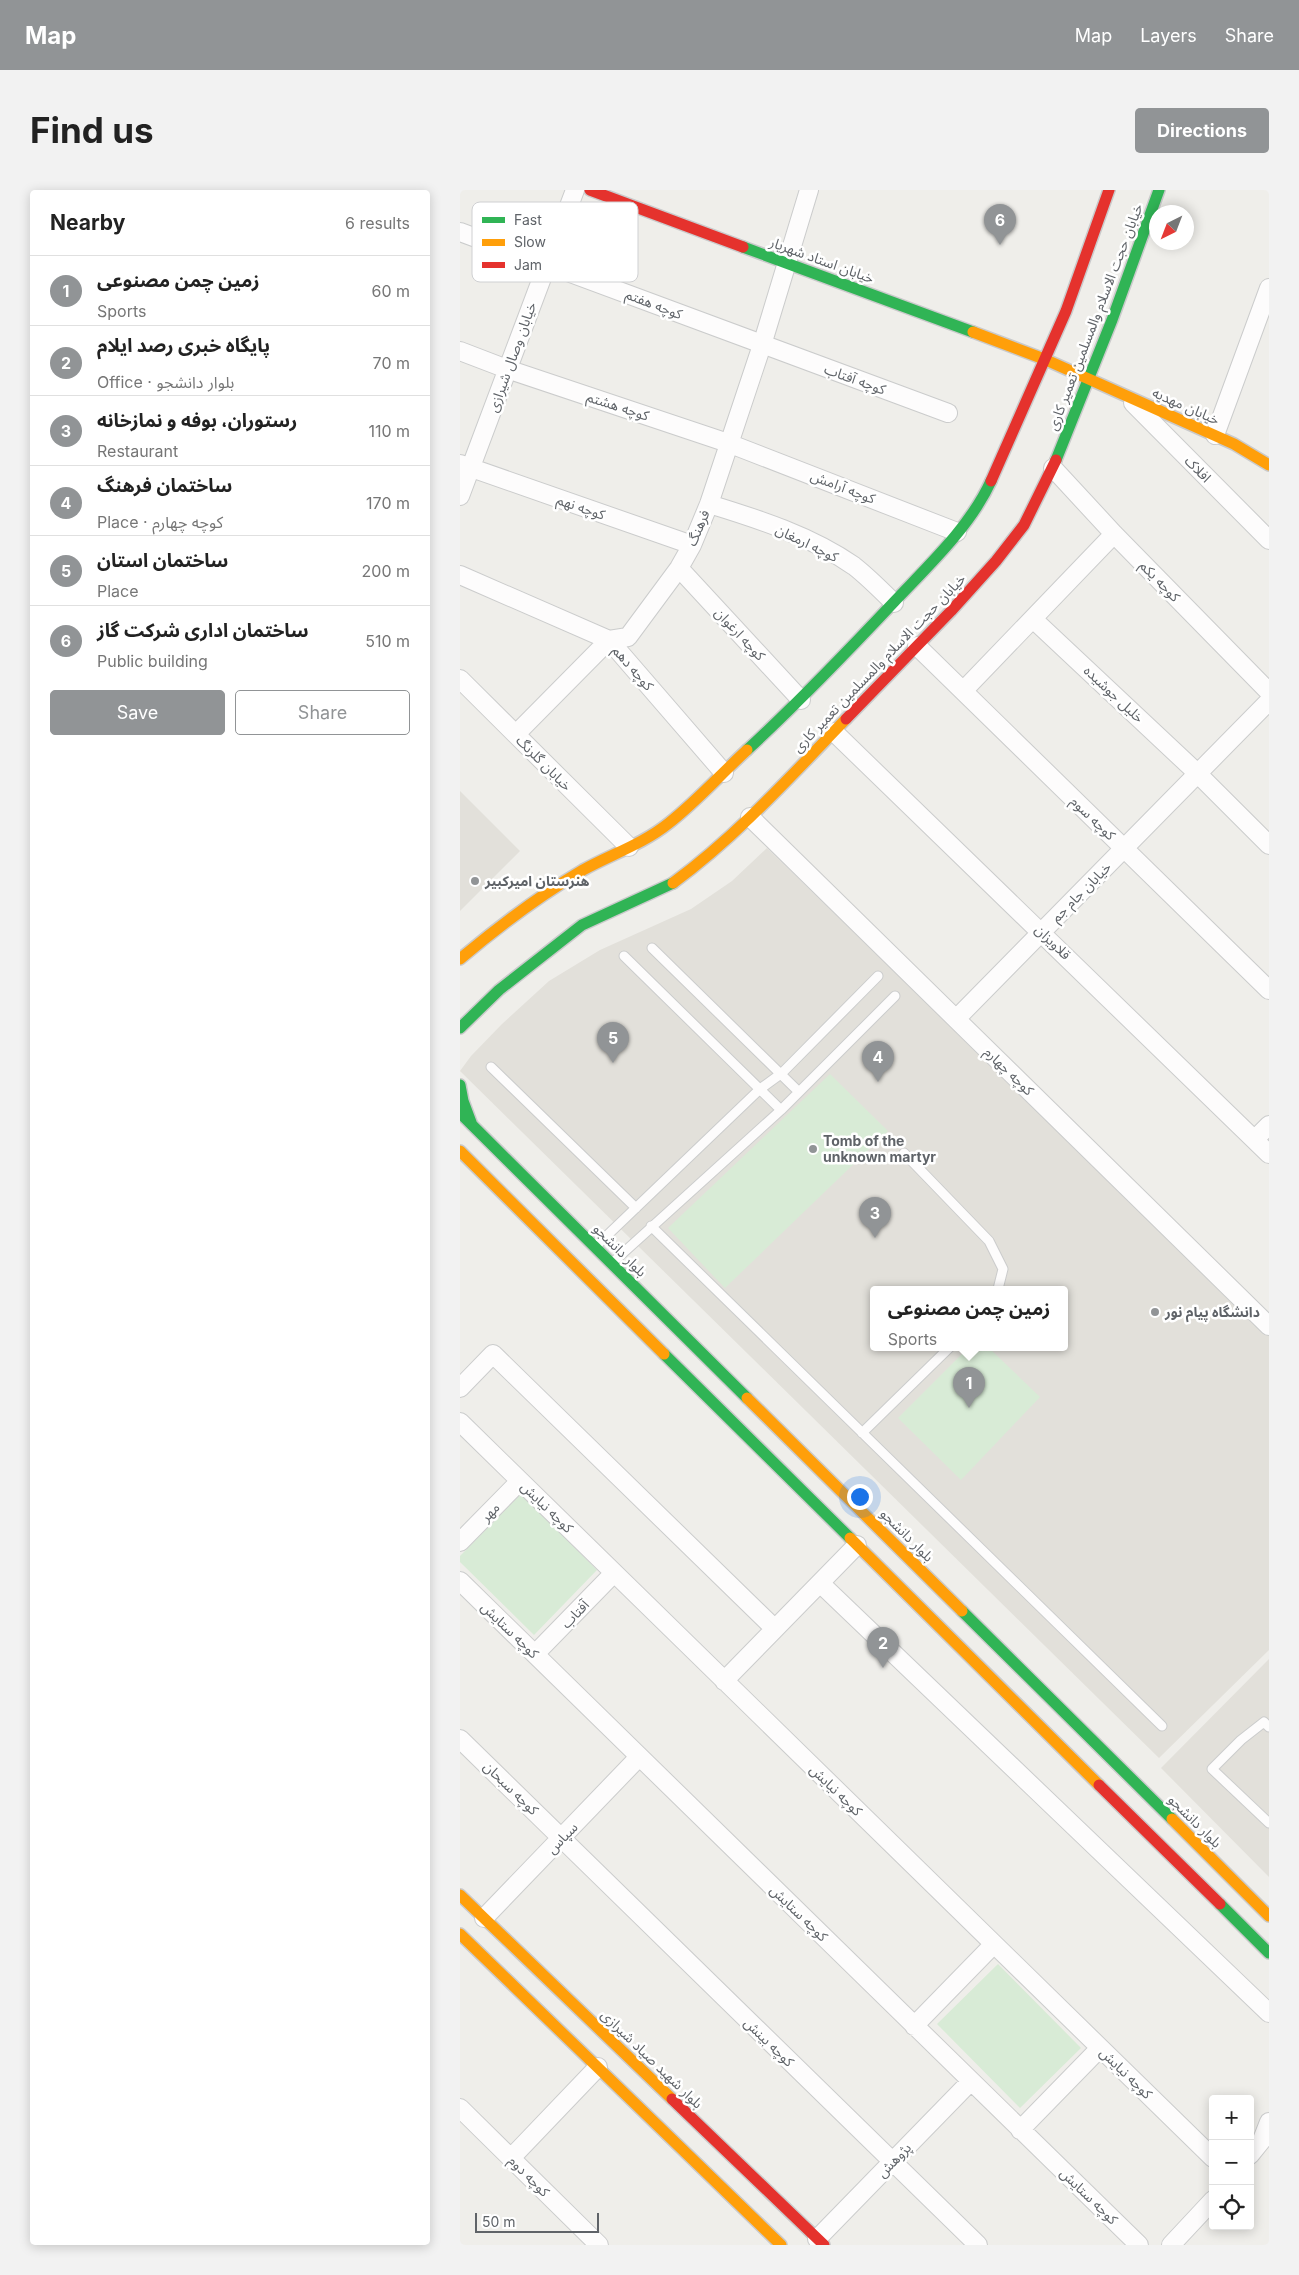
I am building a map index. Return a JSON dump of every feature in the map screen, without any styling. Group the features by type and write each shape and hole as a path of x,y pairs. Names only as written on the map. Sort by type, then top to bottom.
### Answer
{"main road":[{"name":"خیابان استاد شهریار","path":"590,190 623,202"},
{"path":"460,959 524,908 585,869 638,844 670,822 801,700 894,603 957,532 983,498 1066,311 1109,190"},
{"name":"خیابان حجت الاسلام والمسلمین تعمیر کاری","path":"460,1028 499,990 582,925 671,884 705,859 750,817 834,732 970,590 1024,525 1052,468 1112,320 1159,190"},
{"name":"خیابان استاد شهریار","path":"638,207 786,261 1044,359 1088,380"},
{"name":"خیابان مهدیه","path":"1088,380 1215,435 1269,465"},
{"path":"460,1085 463,1101 472,1125"},
{"name":"بلوار دانشجو","path":"460,1113 1269,1916"},
{"path":"460,1151 465,1160 1269,1953"},
{"name":"بلوار شهید صیاد شیرازی","path":"460,1895 470,1932 598,2067 781,2245"},
{"name":"بلوار شهید صیاد شیرازی","path":"470,1932 820,2242"}],"street":[{"name":"خیابان وصال شیرازی","path":"570,202 574,190"},
{"name":"فرهنگ","path":"516,734 609,640 628,637 679,568 692,545 709,504 762,345 805,191"},
{"path":"460,232 472,236"},
{"name":"خیابان وصال شیرازی","path":"460,496 465,466 507,369 540,282"},
{"name":"کوچه هفتم","path":"595,282 762,345"},
{"path":"1215,435 1265,314 1269,288"},
{"name":"کوچه آفتاب","path":"762,345 948,413"},
{"name":"کوچه هشتم","path":"460,351 507,369 728,443"},
{"name":"افلاک","path":"1127,398 1269,540"},
{"name":"کوچه آرامش","path":"728,443 957,532"},
{"name":"کوچه نهم","path":"465,466 692,545"},
{"name":"کوچه یکم","path":"1052,468 1269,692"},
{"name":"کوچه ارمغان","path":"709,504 766,523 830,552 869,578 894,603"},
{"path":"963,691 1114,534"},
{"name":"کوچه ارغوان","path":"679,568 801,700"},
{"name":"کوچه دهم","path":"460,575 609,640 724,773"},
{"name":"خلیل جوشیده","path":"1033,618 1196,772 1269,845"},
{"name":"کوچه سوم","path":"917,646 1269,990"},
{"name":"خیابان گلرنگ","path":"460,679 629,848"},
{"name":"خیابان جام جم","path":"956,1019 1196,772 1269,701"},
{"name":"قلاویزان","path":"834,732 1042,931 1269,1154"},
{"name":"کوچه چهارم","path":"750,817 1269,1326"},
{"path":"1255,1140 1269,1125"},
{"path":"460,1388 493,1354 775,1630"},
{"name":"كوچه نيايش","path":"460,1422 1209,2154"},
{"name":"مهر","path":"460,1542 520,1481"},
{"path":"724,1680 857,1545"},
{"name":"آفتاب","path":"535,1654 614,1573"},
{"name":"کوچه ستایش","path":"460,1581 1139,2245"},
{"path":"820,1584 1269,2013"},
{"name":"کوچه سبحان","path":"460,1739 561,1838"},
{"name":"سپاس","path":"470,1932 639,1756"},
{"name":"کوچه بینش","path":"561,1838 978,2245"},
{"path":"914,2026 994,1944"},
{"path":"1020,2130 1100,2048"},
{"path":"511,2158 598,2067"},
{"name":"پژوهش","path":"820,2242 892,2161 970,2081"},
{"name":"کوچه دوم","path":"460,2108 599,2245"},
{"path":"1254,2150 1262,2140 1269,2122"},
{"path":"1171,2245 1209,2204"}],"lane":[{"path":"652,948 782,1073 799,1092"},
{"path":"624,956 781,1110"},
{"path":"595,1247 760,1089 782,1073 878,976"},
{"path":"612,1264 651,1226 781,1110 895,996"},
{"path":"490,1067 636,1208"},
{"path":"904,1153 989,1241 1003,1269 999,1286"},
{"path":"651,1226 1162,1726"},
{"path":"862,1433 946,1351"},
{"path":"1269,1727 1264,1722 1241,1740 1212,1769 1269,1823"}],"shaded area":[{"name":"هنرستان امیرکبیر","path":"460,791 520,851 460,911"},
{"name":"دانشگاه پیام نور","path":"767,848 1269,1335 1269,1650 1159,1758 460,1071 471,1056 502,1024 549,981 600,950 691,909 732,881"},
{"path":"1269,1659 1269,1877 1161,1768"}],"green space":[{"path":"830,1074 888,1131 725,1288 668,1228"},
{"path":"965,1351 992,1351 1040,1397 961,1480 898,1418"},
{"path":"521,1494 597,1570 534,1635 460,1562 460,1556"},
{"path":"998,1964 1081,2048 1020,2108 937,2024"}],"traffic: fast":[{"path":"1056,460 1112,320 1159,190"},
{"path":"743,247 973,332"},
{"path":"747,750 822,677 934,560 972,514 991,481"},
{"path":"460,1028 499,990 582,925 673,883"},
{"path":"460,1085 463,1101 472,1125"},
{"path":"460,1113 747,1398"},
{"path":"664,1354 850,1538"},
{"path":"962,1611 1172,1819"},
{"path":"1220,1904 1269,1953"}],"traffic: slow":[{"path":"973,332 1044,359 1234,444 1269,465"},
{"path":"673,883 719,846 784,784 846,719"},
{"path":"460,959 504,923 551,890 583,870 638,843 669,823 747,750"},
{"path":"460,1151 664,1354"},
{"path":"747,1398 962,1611"},
{"path":"850,1538 1099,1785"},
{"path":"1172,1819 1269,1916"},
{"path":"460,1895 672,2099"},
{"path":"460,1934 781,2245"}],"traffic: jam":[{"path":"590,190 622,202"},
{"path":"991,481 1066,311 1109,190"},
{"path":"638,208 743,247"},
{"path":"846,719 951,611 996,561 1024,525 1056,460"},
{"path":"1099,1785 1220,1904"},
{"path":"672,2099 824,2245"}],"place":[{"name":"ساختمان اداری شرکت گاز","path":"1000,245"},
{"name":"هنرستان امیرکبیر","path":"475,881"},
{"name":"ساختمان استان","path":"613,1063"},
{"name":"ساختمان فرهنگ","path":"878,1082"},
{"name":"Tomb of the unknown martyr","path":"813,1149"},
{"name":"رستوران، بوفه و نمازخانه","path":"875,1238"},
{"name":"دانشگاه پیام نور","path":"1155,1312"},
{"name":"زمین چمن مصنوعی","path":"969,1408"},
{"name":"پایگاه خبری رصد ایلام","path":"883,1668"}]}
